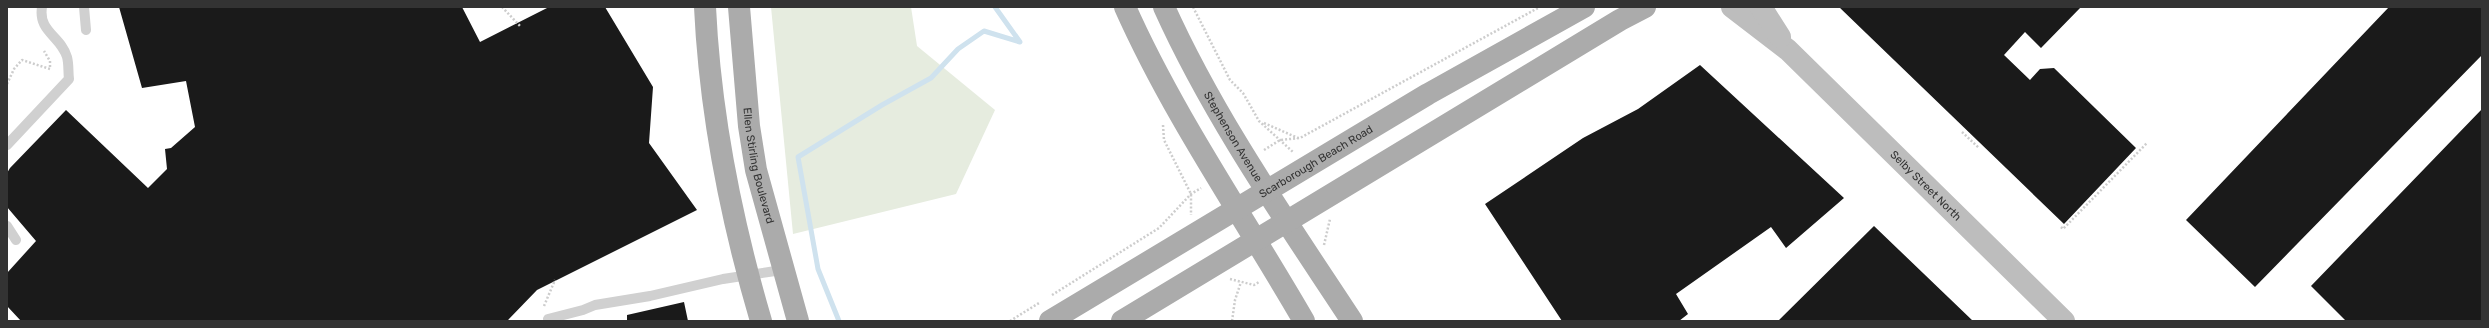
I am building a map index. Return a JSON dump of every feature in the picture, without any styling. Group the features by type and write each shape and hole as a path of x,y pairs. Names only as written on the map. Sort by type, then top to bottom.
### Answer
{"main road":[{"path":"705,7 723,168 748,276 761,321"},
{"name":"Ellen Stirling Boulevard","path":"739,7 750,133 756,170 782,270 798,321"},
{"path":"1126,7 1144,49 1174,105 1304,321"},
{"name":"Stephenson Avenue","path":"1164,7 1205,86 1266,192 1352,321"},
{"name":"Scarborough Beach Road","path":"1050,321 1428,94 1584,7"},
{"path":"1122,321 1620,20 1645,7"},
{"name":"Selby Street North","path":"1732,7 1788,50 2064,321"},
{"name":"Selby Street North","path":"1761,7 1788,50"},
{"path":"782,270 806,307 811,321"}],"lane":[{"path":"7,145 69,79 67,56 59,42 46,29 41,17 42,7"},
{"path":"84,7 86,30"},
{"path":"7,226 16,240"},
{"path":"549,321 548,319 595,305 650,296 723,279 782,270"}],"path":[{"path":"502,7 520,26"},
{"path":"1193,7 1230,80 1243,93 1260,121 1280,140 1300,138 1540,7"},
{"path":"7,84 14,69 22,60 50,69 50,61 44,51"},
{"path":"1260,121 1300,138"},
{"path":"1962,132 1979,148"},
{"path":"2061,227 2063,229 2146,143"},
{"path":"1051,296 1159,228 1191,194"},
{"path":"544,305 555,280"},
{"path":"1232,321 1234,300 1241,282"},
{"path":"1010,321 1044,300"}],"shaded area":[{"path":"771,7 911,7 917,46 995,110 956,194 793,234"}],"building":[{"path":"119,7 462,7 480,42 549,7 605,7 653,87 649,143 697,210 537,290 507,321 21,321 7,306 7,273 36,241 7,207 7,173 10,168 66,110 148,188 167,169 165,149 171,148 195,127 186,81 142,88"},
{"path":"1839,7 2081,7 2041,48 2025,32 2004,55 2030,80 2040,69 2054,68 2136,148 2064,224"},
{"path":"2389,7 2482,7 2482,55 2255,287 2186,220"},
{"path":"1700,65 1844,198 1786,248 1771,227 1676,294 1688,314 1679,321 1562,321 1485,204 1583,138 1638,109"},
{"path":"2482,109 2482,321 2346,321 2311,286"},
{"path":"1874,226 1973,321 1778,321"},
{"path":"684,302 688,321 627,321 627,315"}],"waterway":[{"path":"839,321 818,269 798,157 882,105 931,78 958,49 984,31 1020,42 995,7"}]}
